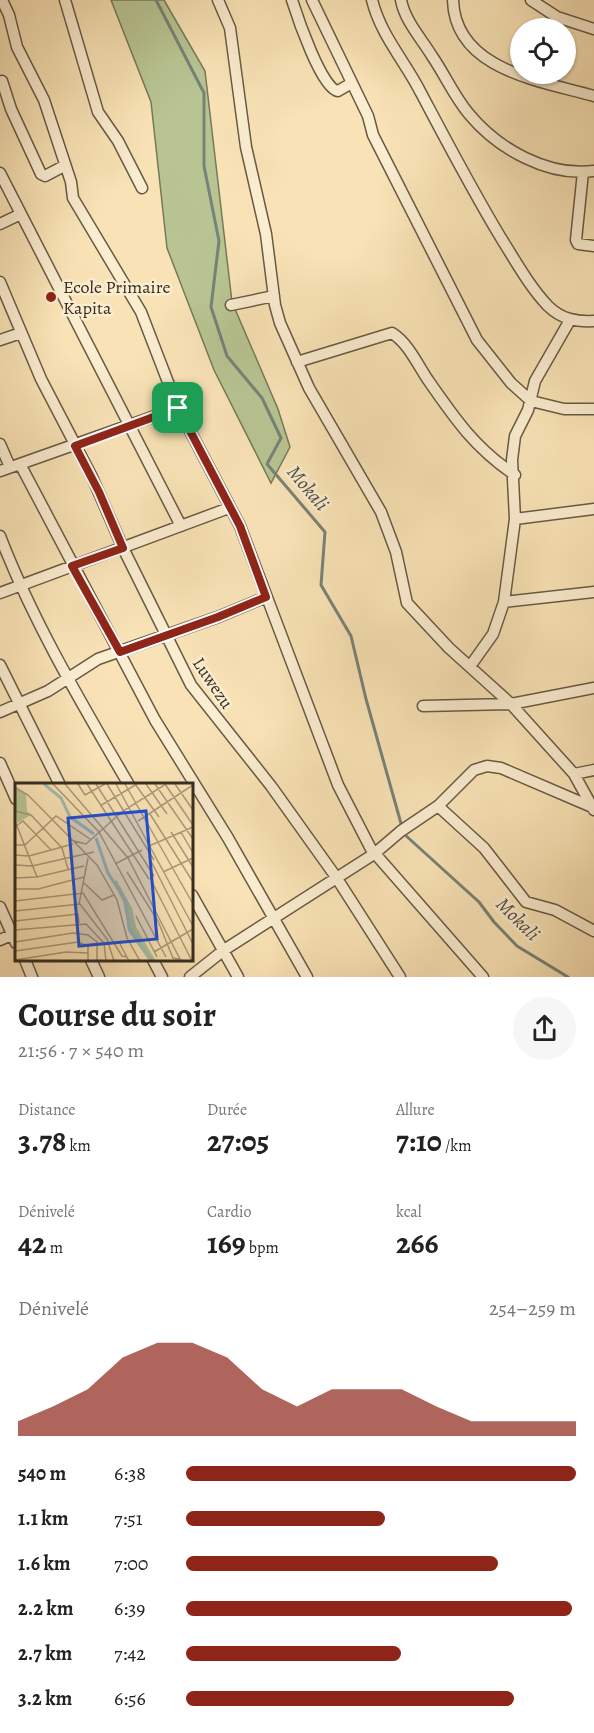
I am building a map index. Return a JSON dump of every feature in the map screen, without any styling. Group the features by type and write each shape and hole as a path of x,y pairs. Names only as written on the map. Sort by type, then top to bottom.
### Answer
{"street":[{"path":"2,0 8,10 17,47 44,100 71,182 73,198 141,312 178,408 242,531 338,785 374,854 483,977"},
{"path":"65,0 98,112 118,141 141,188"},
{"path":"218,0 230,28 246,147 266,234 280,323 297,362 381,512 396,552 407,603 449,648 471,665 511,704 574,774 593,808"},
{"path":"292,0 307,44 330,88 338,91 350,84"},
{"path":"312,0 350,84 368,116 373,135 477,340 511,383 531,401 564,409 594,409"},
{"path":"372,0 383,30 395,53 420,90 448,148 522,271 548,305 570,320 594,321"},
{"path":"401,0 413,28 453,91 476,121 527,159 555,169 589,171 576,240 578,244 594,246"},
{"path":"453,0 461,34 486,57 523,78 594,96"},
{"path":"531,0 557,17 594,29"},
{"path":"2,81 11,109 41,174 45,176 64,166"},
{"path":"0,173 181,526"},
{"path":"0,224 21,214"},
{"name":"Luwezu","path":"0,282 21,333 75,446 96,484 165,637 195,692 266,781 336,877 400,977"},
{"path":"231,305 274,296"},
{"path":"471,665 493,634 504,602 515,519 515,475 512,460 515,436 531,401 535,381 570,320"},
{"path":"0,340 21,333"},
{"path":"297,362 392,333 411,352 463,430 488,456 515,475"},
{"path":"10,467 178,408"},
{"path":"0,444 10,467 72,566 155,720 193,783"},
{"path":"0,592 229,508"},
{"path":"515,519 594,509"},
{"path":"0,536 19,586 128,783"},
{"path":"504,602 594,592"},
{"path":"0,712 18,705 93,662 165,637 266,597"},
{"path":"0,665 59,783"},
{"path":"423,706 511,704 594,688"},
{"path":"0,763 15,797"},
{"path":"190,977 224,950 374,854 401,831 438,806 462,779 474,770 487,766 501,768 593,808"},
{"path":"574,774 594,770"},
{"path":"194,784 275,918 307,977"},
{"path":"438,806 484,848 526,902 555,910 594,932"},
{"path":"194,898 238,977"},
{"path":"0,908 15,937 0,940"},
{"path":"26,962 32,977"},
{"path":"92,962 99,977"},
{"path":"154,962 162,977"}],"green space":[{"path":"111,0 164,0 205,71 232,302 278,409 290,447 271,483 214,370 167,248 151,102"}],"waterway":[{"name":"Mokali","path":"156,0 204,93 204,166 219,241 211,307 227,356 262,398 281,438 267,464 325,532 321,585 351,636 402,827"},
{"name":"Mokali","path":"404,834 479,902 517,946 568,977"}],"place":[{"name":"Ecole Primaire Kapita","path":"51,297"}],"route":[{"path":"178,408 202,458 240,526 266,597 237,610 120,652 72,566 123,548 86,464 75,446 178,408"}]}
